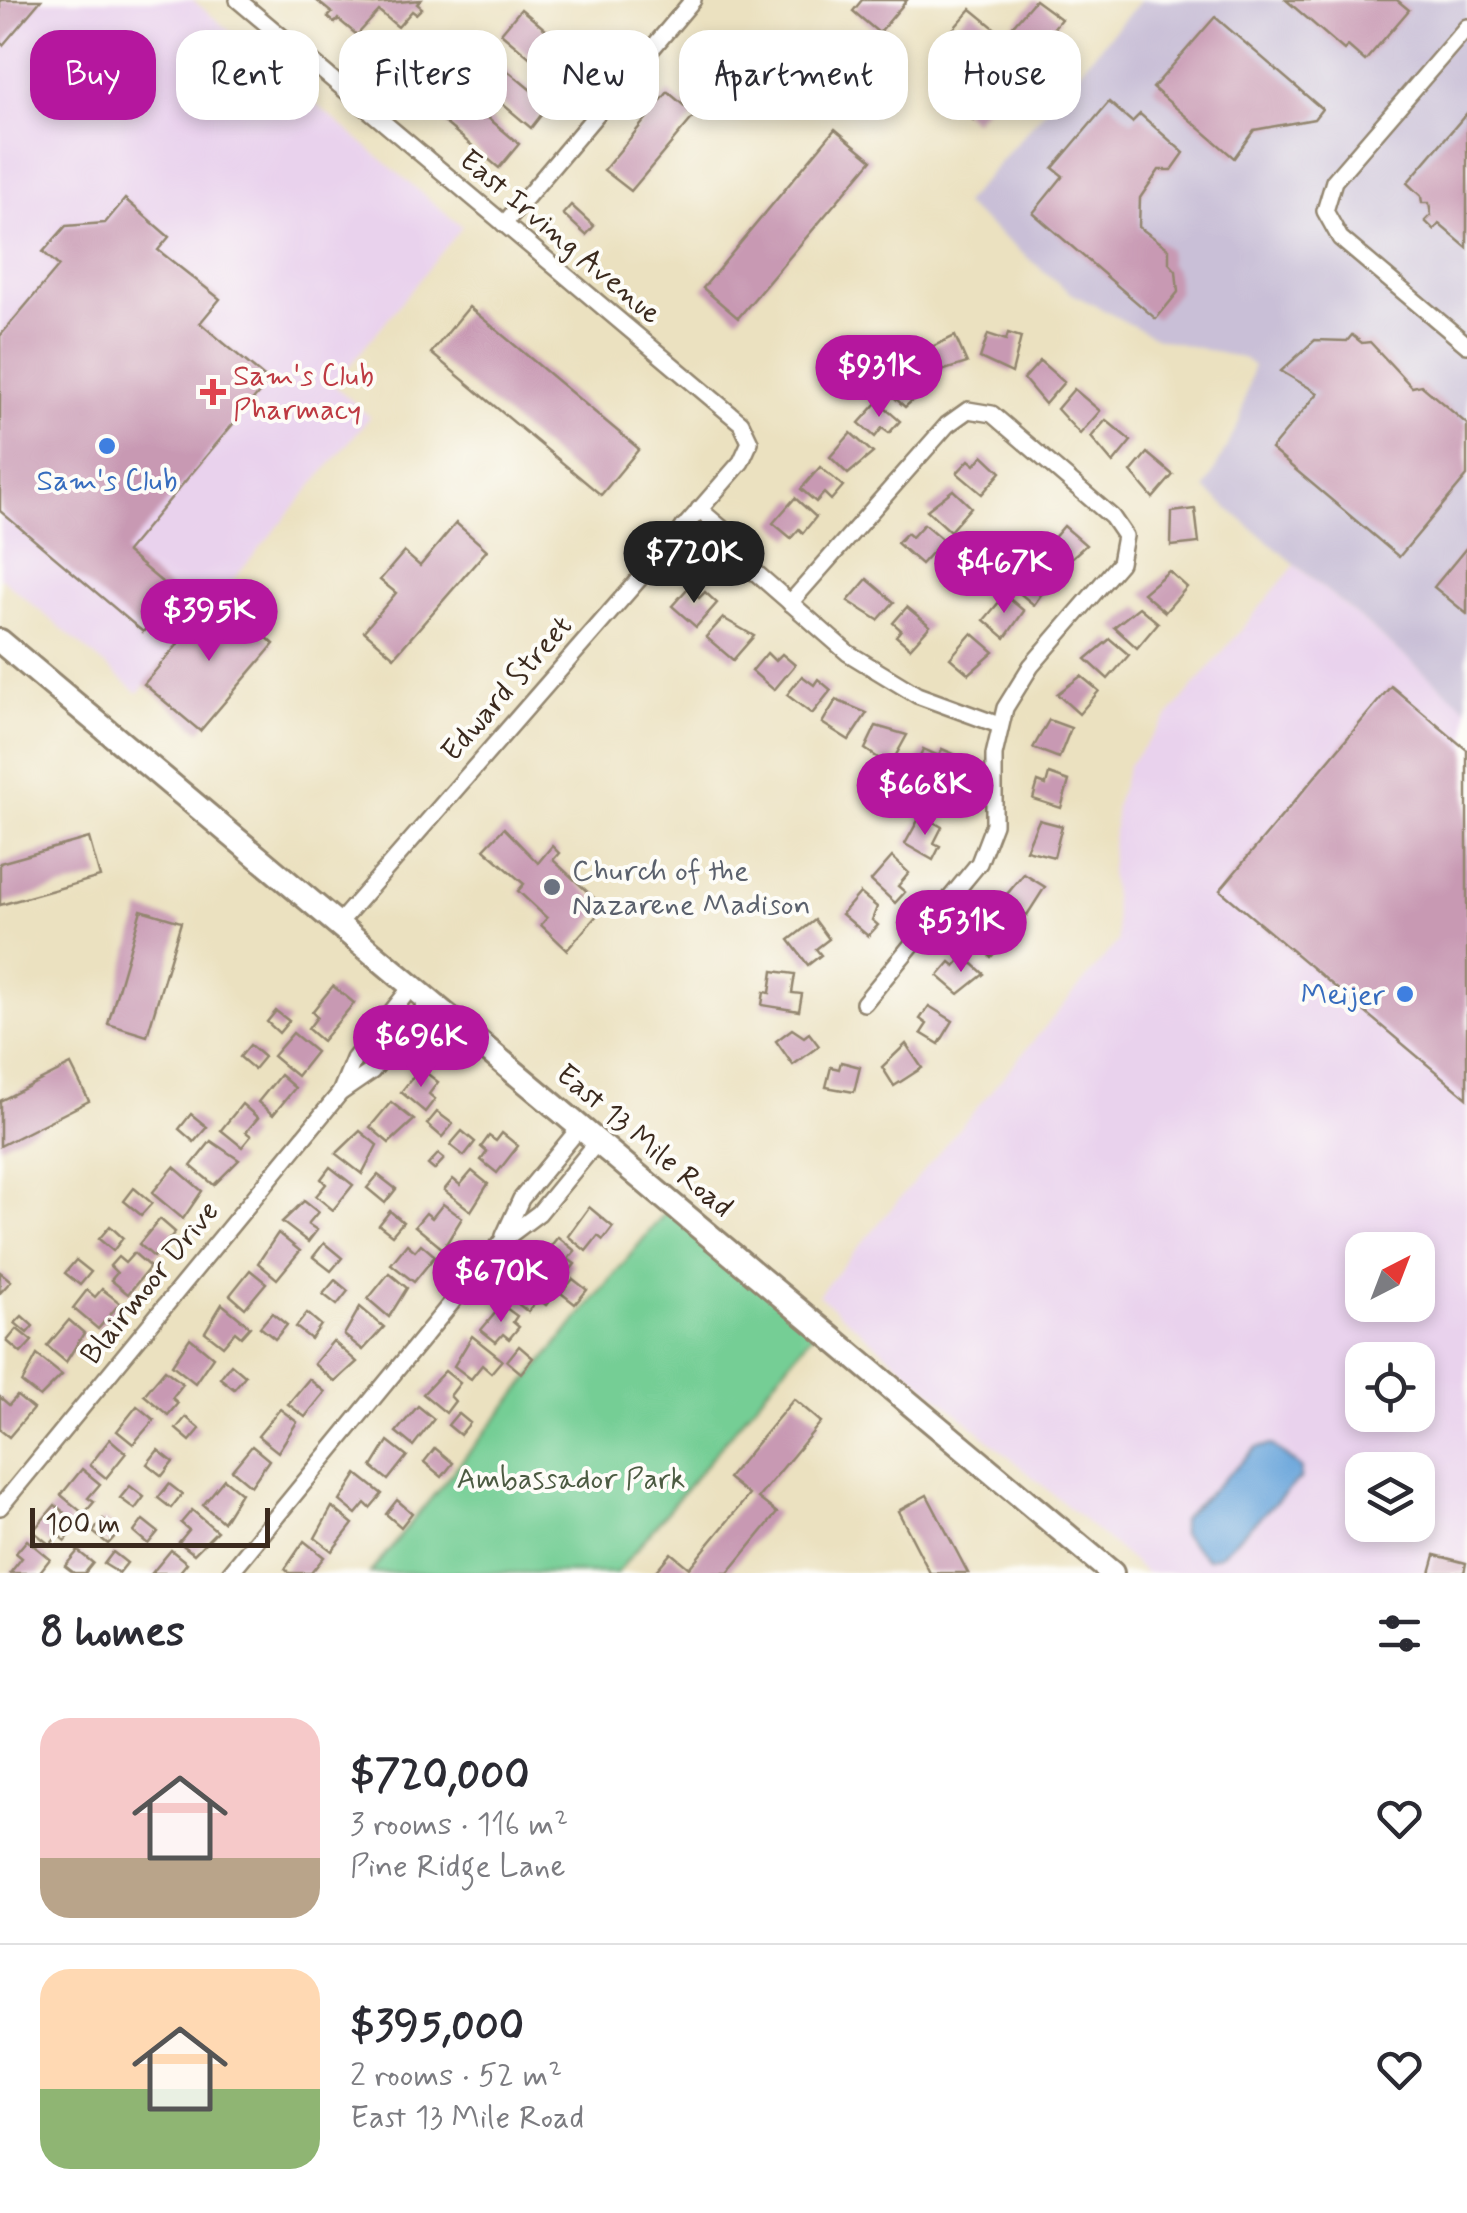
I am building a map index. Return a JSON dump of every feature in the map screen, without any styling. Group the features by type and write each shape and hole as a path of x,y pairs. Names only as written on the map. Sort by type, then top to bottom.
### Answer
{"main road":[{"name":"East 13 Mile Road","path":"0,640 1112,1573"}],"street":[{"name":"East Irving Avenue","path":"238,0 741,423 750,442"},
{"path":"504,224 692,0"},
{"path":"1467,27 1334,181 1325,211 1340,238 1467,345"},
{"path":"790,603 947,424 968,410 992,414 1112,517 1126,536 1126,546 1113,572 1021,680 998,725 994,824 987,848 958,893 864,1003"},
{"name":"Edward Street","path":"339,924 741,462 750,442"},
{"path":"699,509 746,549 755,572 848,653 899,686 998,725"},
{"path":"684,526 730,566 755,572"},
{"name":"Blairmoor Drive","path":"340,1093 354,1059 422,993"},
{"name":"Blairmoor Drive","path":"0,1507 7,1485 340,1093 372,1071 422,993"},
{"path":"230,1573 502,1240 521,1199 590,1133"}],"shaded area":[{"path":"0,0 193,0 229,30 176,30 176,120 319,120 319,106 462,227 334,385 370,417 138,693 0,577"},
{"path":"1141,0 1467,0 1467,708 1205,489 1239,423 1253,366 1245,359 1156,338 1069,292 963,204 1036,120 1081,120 1081,69"},
{"path":"1295,565 1467,708 1467,1573 1146,1573 818,1295 1118,941 1110,871 1116,805 1128,765"}],"green space":[{"name":"Ambassador Park","path":"672,1204 818,1327 617,1573 370,1573"}],"water":[{"path":"1272,1445 1301,1468 1300,1479 1220,1555 1207,1559 1182,1534 1182,1519 1256,1448"}],"building":[{"path":"0,0 41,0 3,45 0,42"},
{"path":"316,0 374,4 421,0 417,4 422,8 416,14 412,11 398,27 379,11 362,30 351,30 338,19 335,23 328,17 332,13"},
{"path":"862,0 907,0 882,30 875,30 853,11"},
{"path":"1035,0 1061,19 1052,30 1009,30"},
{"path":"1286,0 1397,0 1409,10 1365,61 1348,46 1344,50"},
{"path":"521,9 546,30 527,30 527,55 504,30"},
{"path":"971,9 997,30 952,30"},
{"path":"1215,17 1322,109 1314,119 1254,130 1234,158 1153,88"},
{"path":"507,70 527,87 527,120 537,120 531,128 507,108"},
{"path":"668,92 679,101 679,120 691,120 631,191 604,170 645,120 659,120 659,103"},
{"path":"1109,102 1132,122 1140,114 1184,153 1172,170 1159,170 1140,198 1139,227 1169,249 1169,263 1176,271 1178,292 1156,319 1033,213 1063,176 1053,168"},
{"path":"1467,113 1467,248 1439,224 1434,230 1425,221 1431,215 1429,203 1422,203 1421,196 1407,183"},
{"path":"441,120 491,120 519,144 499,168"},
{"path":"835,129 872,160 738,318 703,288"},
{"name":"Sam's Club","path":"125,199 169,237 158,250 220,299 200,323 269,381 126,552 175,593 143,632 0,511 0,336 59,266 43,252 66,226 105,223"},
{"path":"571,205 594,226 586,235 563,214"},
{"path":"469,307 639,449 601,495 431,353"},
{"path":"1008,333 1021,337 1012,373 980,358 988,334 1006,340"},
{"path":"1352,335 1362,343 1370,342 1412,387 1421,385 1467,424 1467,476 1399,557 1271,449 1318,393 1281,371 1315,340 1347,341"},
{"path":"955,336 967,363 935,373 925,350"},
{"path":"1040,361 1064,382 1045,404 1024,379"},
{"path":"909,366 930,385 905,407 887,391"},
{"path":"1074,389 1100,411 1080,434 1057,409"},
{"path":"878,402 900,421 889,433 882,428 875,437 859,423"},
{"path":"1106,420 1131,441 1113,463 1091,437"},
{"path":"851,433 873,453 848,474 830,457"},
{"path":"1147,453 1173,475 1153,498 1131,472"},
{"path":"983,455 1001,472 982,494 957,473 969,460 975,465"},
{"path":"820,467 843,486 831,500 824,493 816,502 801,489"},
{"path":"953,490 971,507 950,531 927,510"},
{"path":"795,498 816,517 803,533 799,529 791,538 773,523"},
{"path":"1195,509 1199,543 1171,546 1172,512"},
{"path":"456,523 487,550 394,657 364,631 396,593 380,580 404,552 420,566"},
{"path":"924,524 943,540 921,564 897,543 907,533 912,537"},
{"path":"1064,526 1086,545 1059,569 1041,553"},
{"path":"1467,547 1467,614 1434,587"},
{"path":"1034,560 1053,577 1034,605 1011,586"},
{"path":"1169,571 1187,587 1165,612 1143,593"},
{"path":"867,579 894,602 878,620 848,601"},
{"path":"688,588 699,598 705,592 717,603 696,627 672,606"},
{"path":"1005,595 1024,611 1005,638 984,620"},
{"path":"219,596 274,644 200,731 144,684"},
{"path":"907,607 930,626 910,648 896,636 901,630 893,623"},
{"path":"1139,607 1158,623 1137,648 1114,627"},
{"path":"723,618 754,636 733,660 706,637"},
{"path":"972,633 994,652 969,674 950,658"},
{"path":"1110,639 1129,655 1108,679 1086,659"},
{"path":"767,653 775,661 782,654 795,665 774,690 752,671"},
{"path":"802,676 814,685 818,679 831,690 812,714 787,695"},
{"path":"1081,676 1099,691 1079,714 1057,694"},
{"name":"Meijer","path":"1391,686 1467,750 1467,1098 1220,890"},
{"path":"836,700 867,713 849,740 822,723"},
{"path":"1049,720 1071,728 1059,758 1033,748"},
{"path":"876,726 907,735 890,766 865,749"},
{"path":"923,749 939,756 942,749 956,755 945,783 914,770"},
{"path":"1049,774 1069,781 1061,808 1033,799 1038,782 1046,785"},
{"path":"921,815 942,827 934,843 940,846 933,860 905,844"},
{"path":"1039,820 1062,826 1054,857 1026,850"},
{"name":"Church of the Nazarene Madison","path":"504,828 538,863 552,846 559,853 553,860 604,907 567,950 541,925 547,918 518,891 524,884 484,849"},
{"path":"89,838 100,877 0,905 0,863"},
{"path":"892,857 909,873 898,886 905,892 895,903 871,881"},
{"path":"1024,874 1045,887 1027,915 1002,900"},
{"path":"860,893 877,907 872,920 878,925 868,936 842,914"},
{"path":"141,910 181,922 147,1036 108,1024"},
{"path":"996,916 1014,931 991,957 969,937"},
{"path":"815,920 829,939 816,949 821,955 808,965 789,940"},
{"path":"964,956 984,974 959,994 938,976 950,962 955,966"},
{"path":"773,971 795,974 792,993 802,994 799,1011 762,1005 764,992 770,993"},
{"path":"333,986 354,1003 322,1041 308,1029 317,1017 312,1012"},
{"path":"929,1006 953,1021 939,1044 921,1033 927,1024 920,1019"},
{"path":"276,1011 289,1021 279,1033 267,1022"},
{"path":"792,1029 804,1037 809,1033 819,1046 793,1065 776,1041"},
{"path":"293,1033 316,1052 297,1076 273,1056"},
{"path":"906,1044 922,1068 894,1086 882,1067"},
{"path":"250,1045 264,1057 254,1069 240,1057"},
{"path":"841,1062 860,1067 854,1092 826,1087 831,1067 839,1069"},
{"path":"71,1065 89,1101 0,1146 0,1101"},
{"path":"420,1068 438,1082 429,1094 435,1099 425,1112 401,1092"},
{"path":"280,1075 295,1088 273,1115 258,1102"},
{"path":"391,1102 414,1120 389,1143 370,1127"},
{"path":"242,1104 258,1118 246,1132 251,1136 242,1147 221,1130"},
{"path":"437,1112 453,1124 442,1137 427,1124"},
{"path":"191,1114 207,1127 194,1142 179,1129"},
{"path":"360,1131 377,1145 362,1174 336,1154"},
{"path":"462,1131 475,1142 464,1156 450,1145"},
{"path":"502,1133 518,1146 497,1173 481,1160 487,1152 481,1147 489,1136 496,1141"},
{"path":"211,1141 239,1160 214,1185 191,1166"},
{"path":"438,1154 444,1159 434,1170 428,1165"},
{"path":"174,1167 202,1191 183,1219 152,1193"},
{"path":"330,1167 353,1185 333,1210 316,1196 326,1184 321,1179"},
{"path":"472,1171 488,1184 471,1211 444,1190 453,1179 460,1185"},
{"path":"378,1175 396,1189 385,1203 367,1188"},
{"path":"134,1188 152,1203 141,1215 124,1201"},
{"path":"304,1201 318,1212 308,1224 317,1230 308,1242 282,1222"},
{"path":"443,1204 462,1218 443,1249 415,1226 426,1213 432,1218"},
{"path":"589,1207 613,1227 603,1240 598,1236 586,1251 568,1236"},
{"path":"390,1211 403,1222 392,1235 379,1225"},
{"path":"160,1219 175,1232 154,1257 139,1244"},
{"path":"110,1226 123,1238 113,1251 99,1239"},
{"path":"278,1233 300,1251 277,1279 258,1263"},
{"path":"558,1237 575,1251 568,1259 575,1264 565,1277 558,1271 552,1278 535,1265"},
{"path":"324,1243 342,1258 331,1271 313,1257"},
{"path":"407,1244 415,1251 421,1244 435,1256 414,1282 391,1264"},
{"path":"134,1253 150,1267 128,1294 111,1280 117,1273 110,1266 118,1257 125,1263"},
{"path":"76,1260 91,1272 80,1285 65,1273"},
{"path":"250,1270 266,1283 245,1308 230,1295"},
{"path":"528,1271 553,1297 546,1305 538,1299 528,1312 512,1299"},
{"path":"0,1272 11,1281 0,1293"},
{"path":"389,1273 407,1288 389,1317 368,1299"},
{"path":"573,1279 587,1290 575,1304 561,1293"},
{"path":"335,1280 348,1291 337,1305 323,1294"},
{"path":"102,1289 120,1303 98,1329 73,1308 87,1290 95,1297"},
{"path":"222,1304 250,1327 241,1337 235,1332 223,1346 205,1332"},
{"path":"502,1305 517,1316 513,1322 519,1327 509,1339 503,1334 496,1342 481,1330"},
{"path":"360,1307 384,1327 363,1350 344,1335"},
{"path":"272,1313 287,1325 275,1339 260,1327"},
{"path":"307,1313 321,1325 311,1339 296,1327"},
{"path":"22,1316 33,1326 27,1333 15,1323"},
{"path":"69,1320 84,1333 66,1362 47,1346"},
{"path":"17,1329 32,1341 21,1353 7,1341"},
{"path":"472,1336 502,1360 491,1373 482,1365 471,1379 454,1366"},
{"path":"190,1338 213,1357 195,1383 172,1365"},
{"path":"333,1341 357,1362 335,1382 314,1364"},
{"path":"519,1346 533,1358 521,1373 507,1361"},
{"path":"37,1355 62,1375 40,1397 22,1383"},
{"path":"231,1364 245,1376 234,1389 220,1378"},
{"path":"165,1370 183,1384 172,1398 178,1403 168,1415 144,1395"},
{"path":"445,1371 460,1383 450,1396 455,1401 446,1413 423,1394"},
{"path":"309,1379 325,1392 305,1417 288,1404"},
{"path":"17,1396 33,1409 9,1437 0,1430 0,1397 9,1405"},
{"path":"794,1399 821,1422 758,1498 777,1513 728,1573 654,1573 671,1553 689,1568 749,1495 728,1478"},
{"path":"137,1406 154,1420 133,1444 117,1431"},
{"path":"418,1406 434,1419 413,1446 396,1432"},
{"path":"280,1409 297,1422 278,1452 258,1436"},
{"path":"458,1413 470,1423 460,1435 448,1425"},
{"path":"186,1417 200,1429 190,1441 176,1429"},
{"path":"110,1439 126,1453 106,1478 90,1465"},
{"path":"388,1441 407,1456 388,1480 372,1467"},
{"path":"252,1446 269,1460 251,1486 232,1470"},
{"path":"435,1448 453,1463 442,1477 424,1462"},
{"path":"158,1450 173,1462 162,1476 147,1464"},
{"path":"82,1469 100,1484 88,1498 94,1502 84,1514 61,1495"},
{"path":"357,1474 382,1494 370,1508 365,1503 356,1514 340,1501"},
{"path":"224,1479 241,1493 223,1522 203,1505"},
{"path":"169,1484 182,1494 171,1508 158,1498"},
{"path":"130,1486 144,1497 135,1509 120,1498"},
{"path":"927,1495 968,1573 930,1573 898,1511"},
{"path":"397,1500 412,1513 401,1527 386,1514"},
{"path":"55,1505 71,1518 68,1522 76,1528 65,1541 58,1535 50,1545 33,1531"},
{"path":"332,1507 353,1524 332,1551 315,1538"},
{"path":"192,1510 217,1531 194,1554 179,1542 189,1530 181,1523"},
{"path":"103,1519 119,1532 108,1544 93,1532"},
{"path":"143,1520 158,1532 148,1544 134,1532"},
{"path":"27,1540 50,1559 39,1573 10,1573 22,1558 16,1553"},
{"path":"304,1541 324,1557 311,1573 289,1573 285,1569"},
{"path":"171,1550 187,1563 179,1573 152,1573"},
{"path":"78,1551 93,1563 85,1573 74,1573 65,1566"},
{"path":"113,1552 127,1563 119,1573 104,1564"},
{"path":"1435,1555 1466,1563 1464,1573 1430,1573"}],"place":[{"name":"Sam's Club Pharmacy","path":"213,392"},
{"name":"Sam's Club","path":"107,446"},
{"name":"Church of the Nazarene Madison","path":"552,887"},
{"name":"Meijer","path":"1405,994"}]}
